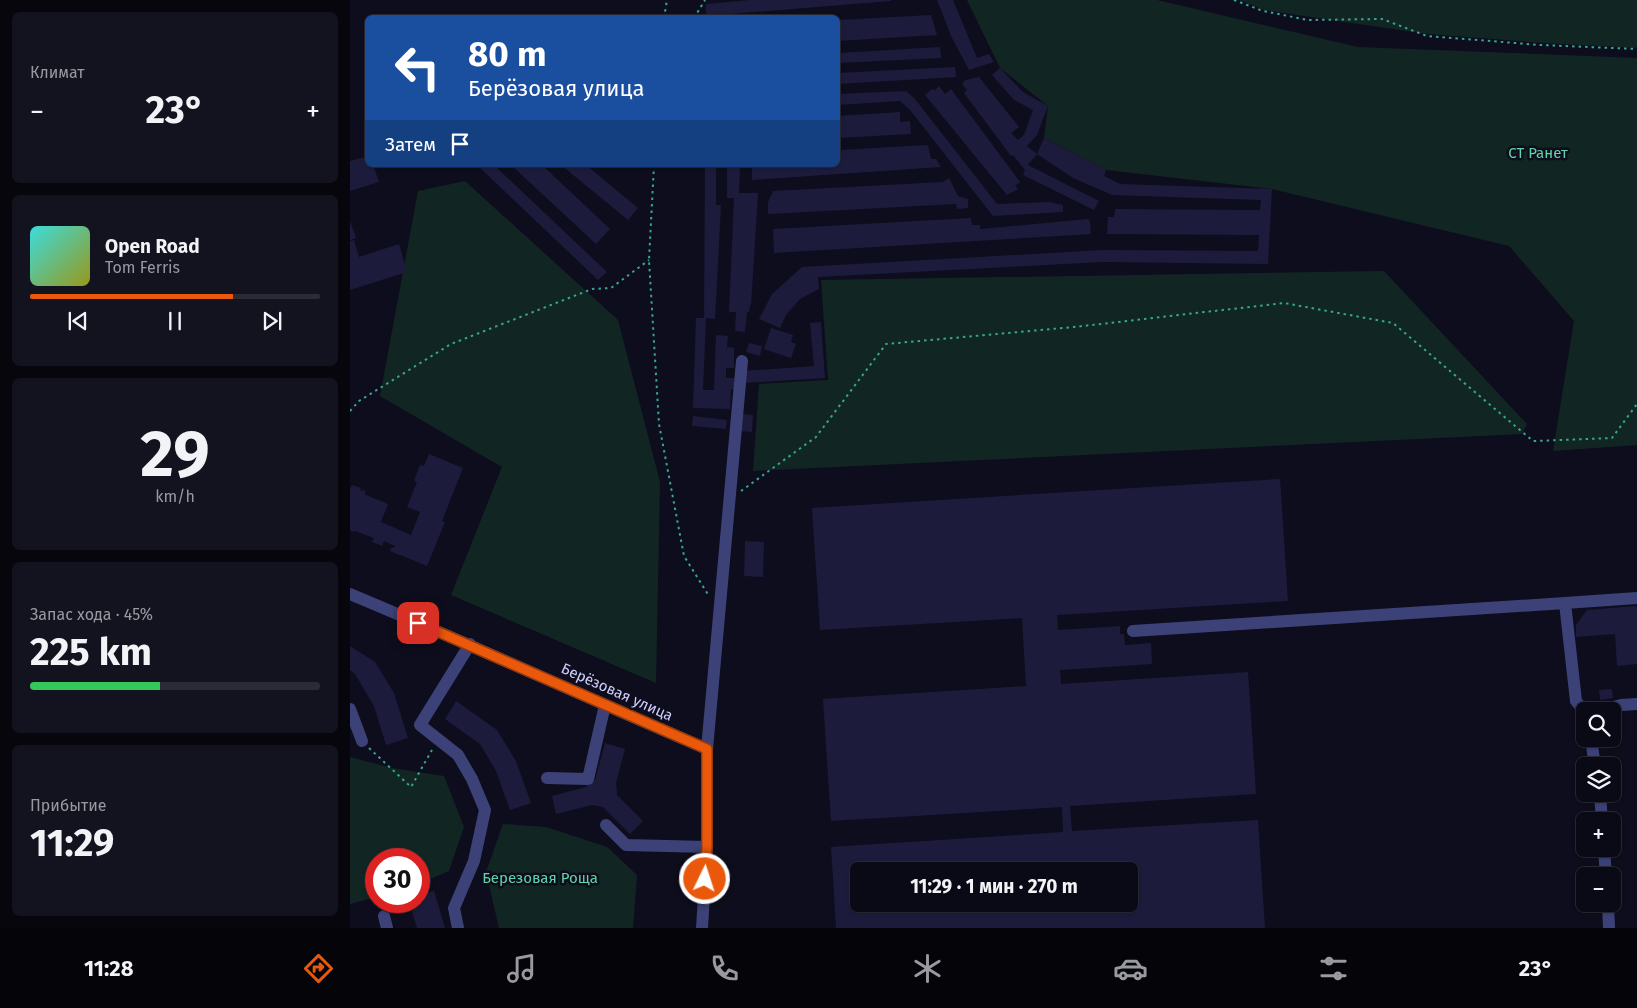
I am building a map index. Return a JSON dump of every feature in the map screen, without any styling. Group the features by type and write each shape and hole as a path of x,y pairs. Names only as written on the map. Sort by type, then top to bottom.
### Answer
{"street":[{"path":"702,928 707,847 707,749 742,361"},
{"name":"Берёзовая улица","path":"350,594 470,644 707,749"},
{"path":"1133,631 1637,598"},
{"path":"1565,603 1577,702"},
{"path":"458,928 454,908 474,861 485,810 472,779 458,756 420,725 470,644"},
{"path":"1621,705 1637,704"},
{"path":"547,778 588,779 604,705"},
{"path":"350,709 362,741"},
{"path":"606,825 626,845 707,847"},
{"path":"1608,912 1609,928"}],"path":[{"path":"664,15 667,0"},
{"path":"696,15 705,0"},
{"path":"1234,0 1263,11 1308,20 1382,19 1428,36 1637,49"},
{"path":"654,167 649,260 659,424 684,556 709,597"},
{"path":"350,410 359,402 451,344 592,289 611,288 649,260"},
{"path":"729,500 816,437 886,344 1074,327 1284,303 1392,323 1533,441 1612,438 1637,404"},
{"path":"362,741 411,787 438,739"}],"green space":[{"name":"СТ Ранет","path":"967,0 1157,0 1358,47 1637,58 1637,445 1553,451 1574,321 1509,246 1272,189 1106,170 1044,138 1048,106 1000,68"},
{"path":"1240,0 1637,0 1637,48 1427,34 1264,10"},
{"path":"465,181 618,320 660,482 656,683 451,595 502,467 380,396 418,191"},
{"path":"1384,271 1527,424 1522,434 753,471 759,384 828,380 821,280"},
{"name":"Березовая Роща","path":"350,757 392,768 444,776 464,827 449,871 430,879 430,848 365,848 365,900 350,904"},
{"name":"Березовая Роща","path":"503,824 546,827 607,847 637,875 633,928 499,928 486,872"}],"building":[{"path":"750,0 891,0 718,15 706,15 706,4"},
{"path":"937,0 953,0 977,58 989,54 994,62 969,70 952,38"},
{"path":"931,15 937,35 840,41 840,20"},
{"path":"940,47 941,58 840,63 840,53"},
{"path":"955,67 956,77 840,84 840,73"},
{"path":"1000,68 1023,92 1048,106 1037,135 1027,146 1037,154 1028,165 1099,201 1094,210 1023,175 1025,170 1013,155 1011,156 964,93 967,90 962,84 965,80 979,77 1019,127 1011,133 1018,140 1024,135 1033,110 1014,100 992,75"},
{"path":"939,86 945,94 951,89 1020,182 1015,186 1018,189 1007,195 925,95"},
{"path":"906,91 915,99 997,204 1049,202 1063,205 1063,212 993,216 910,110 900,101 840,105 840,94"},
{"path":"900,112 900,122 910,121 911,134 840,138 840,116"},
{"path":"1044,138 1106,170 1104,176 1120,184 1272,189 1268,264 1103,262 818,277 819,289 800,299 786,315 780,328 759,319 772,294 802,267 1103,250 1258,251 1259,235 1107,234 1108,217 1114,217 1115,209 1260,210 1261,200 1112,195 1073,178 1037,154"},
{"path":"928,145 931,159 936,159 941,167 752,180 752,167 840,167 840,150"},
{"path":"365,157 365,167 374,167 379,182 350,191 350,161"},
{"path":"479,167 496,167 607,272 598,280"},
{"path":"513,167 544,167 610,229 596,244"},
{"path":"563,167 588,167 638,208 628,220"},
{"path":"705,167 716,167 716,205 721,205 715,319 706,318 703,390 714,390 716,335 728,336 727,347 734,348 734,368 726,368 726,378 734,378 734,389 731,389 730,409 693,408 696,318 704,318"},
{"path":"727,167 740,167 739,193 758,193 751,305 749,312 747,312 745,332 735,331 736,312 729,312 734,198 727,198"},
{"path":"949,178 958,196 968,199 968,208 957,209 956,204 768,214 768,202 773,191 943,182"},
{"path":"971,218 972,225 980,225 980,229 1088,219 1091,234 774,253 773,229"},
{"path":"350,221 356,238 350,240"},
{"path":"354,240 359,257 399,244 407,272 350,290 350,241"},
{"path":"821,322 825,378 745,383 744,371 814,366 810,323"},
{"path":"771,328 793,335 791,342 796,344 791,358 764,349"},
{"path":"749,343 762,346 760,356 746,352"},
{"path":"742,414 753,415 752,432 741,431"},
{"path":"693,416 727,420 726,429 692,426"},
{"path":"429,454 463,468 442,521 445,522 427,566 390,551 395,546 384,541 382,546 372,542 374,538 350,530 350,489 352,485 361,488 360,490 366,491 364,494 388,504 381,522 411,535 420,512 407,507 417,482 414,481 420,465 424,466"},
{"path":"1280,479 1288,601 1057,615 1058,630 1120,626 1120,634 1124,634 1125,645 1151,643 1152,664 1060,670 1061,684 1248,672 1256,794 1070,806 1072,831 1258,820 1265,928 836,928 831,847 1063,832 1062,807 831,821 823,699 1026,686 1022,618 820,630 812,508"},
{"path":"745,541 764,542 763,577 744,576"},
{"path":"1637,606 1637,664 1617,666 1615,634 1576,637 1576,625 1587,610"},
{"path":"350,646 375,662 394,693 408,738 386,745 374,706 355,674 350,670"},
{"path":"1612,689 1613,698 1600,700 1599,690"},
{"path":"456,701 497,730 516,761 531,803 510,810 496,771 480,744 445,719"},
{"path":"605,743 625,749 616,783 617,795 643,821 630,834 603,807 592,805 556,814 552,796 586,787 595,780"},
{"path":"434,891 445,928 417,928 413,913 430,913 430,892"}],"route":[{"path":"418,623 470,644 707,749 707,847 705,879"}]}
